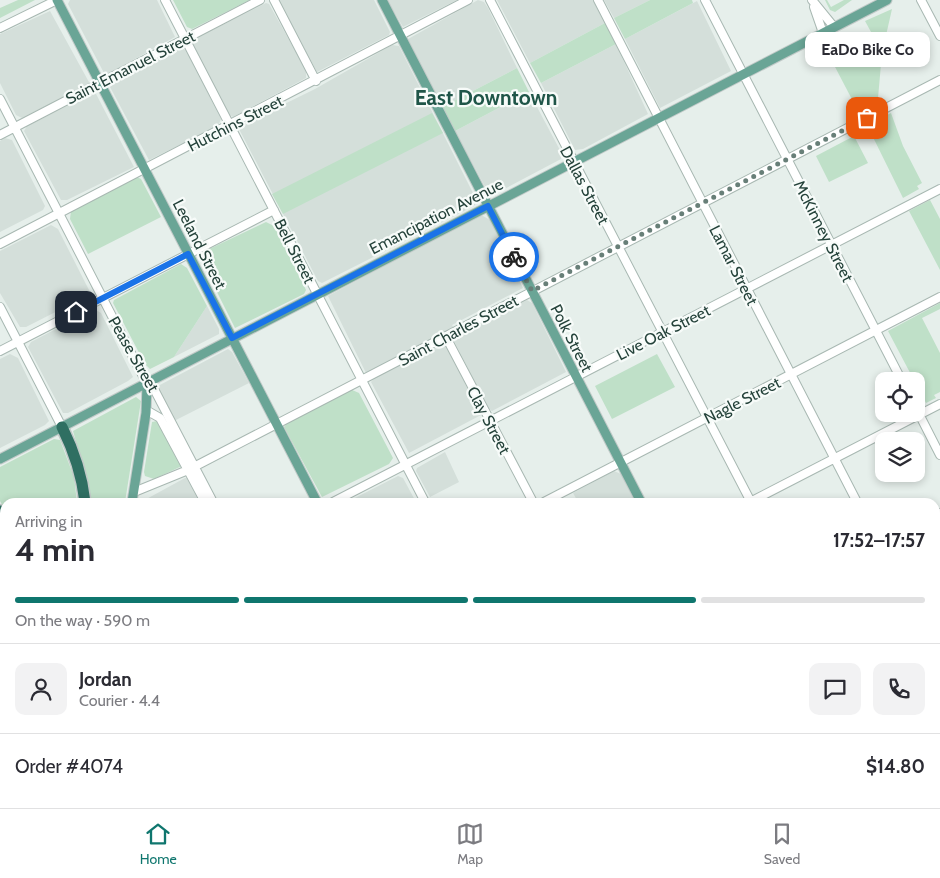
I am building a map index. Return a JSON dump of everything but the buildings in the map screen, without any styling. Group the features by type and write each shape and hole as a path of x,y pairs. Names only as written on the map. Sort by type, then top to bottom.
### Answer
{"highway":[{"path":"62,427 73,450 84,485 85,498"}],"main road":[{"name":"Leeland Street","path":"57,0 315,498"},
{"name":"Polk Street","path":"382,0 639,498"},
{"name":"Emancipation Avenue","path":"0,459 572,161 887,0"},
{"path":"133,498 146,410 146,384"}],"street":[{"path":"0,28 57,0"},
{"name":"Bell Street","path":"165,0 423,498"},
{"name":"Saint Emanuel Street","path":"0,135 260,0"},
{"path":"274,0 316,81"},
{"name":"Hutchins Street","path":"0,244 316,81 468,0"},
{"name":"Dallas Street","path":"490,0 572,161 749,498"},
{"name":"Lamar Street","path":"598,0 855,498"},
{"name":"McKinney Street","path":"704,0 897,372"},
{"path":"812,0 834,27"},
{"path":"812,0 823,32"},
{"path":"921,0 940,36"},
{"name":"Saint Charles Street","path":"134,492 191,468 362,381 940,80"},
{"name":"Pease Street","path":"0,99 146,384 154,389 203,498"},
{"name":"Live Oak Street","path":"341,498 940,188"},
{"path":"0,351 274,210"},
{"name":"Nagle Street","path":"552,498 940,297"},
{"path":"0,307 62,427"},
{"name":"Clay Street","path":"446,337 531,498"},
{"path":"925,409 940,404"},
{"name":"Pease Street","path":"146,410 160,418 210,498"},
{"path":"759,498 835,459 900,422"},
{"path":"923,422 940,454"}],"shaded area":[{"path":"70,0 157,0 175,37 109,73 104,73 68,4"},
{"path":"278,0 374,0 390,32 389,35 317,72"},
{"path":"387,0 457,0 403,27"},
{"path":"478,0 484,2 488,8 517,68 442,107 408,39"},
{"path":"497,0 593,0 605,23 530,63"},
{"path":"604,0 650,0 614,18"},
{"path":"697,1 731,71 660,108 625,39"},
{"path":"266,3 269,4 306,70 306,78 233,117 228,114 193,44 197,38"},
{"path":"50,11 90,84 22,118 16,115 0,83 0,34"},
{"path":"616,44 648,114 583,149 575,150 541,83"},
{"path":"392,45 399,46 477,201 474,206 322,283 318,281 239,129 244,124 315,89"},
{"path":"179,46 187,51 221,119 218,126 149,160 110,87 113,82"},
{"path":"95,92 134,167 67,200 61,200 24,131 27,126"},
{"path":"529,92 561,152 561,159 495,194 489,194 455,131"},
{"path":"5,138 12,140 45,206 43,210 0,232 0,141"},
{"path":"478,216 483,216 490,220 523,288 452,325 454,328 366,373 328,296"},
{"path":"51,225 58,229 90,292 87,296 26,327 20,327 0,293 0,251"},
{"path":"527,300 532,303 566,372 492,411 488,408 453,339"},
{"path":"207,306 219,329 219,334 174,357"},
{"path":"94,309 101,313 133,377 68,413 63,413 28,347 31,342"},
{"path":"440,343 447,346 481,415 409,453 371,382 376,376"},
{"path":"228,349 232,352 249,383 174,421 158,386"},
{"path":"10,354 18,358 49,421 45,425 0,448 0,359"},
{"path":"445,452 459,482 430,497 416,471 417,468"},
{"path":"614,471 621,474 633,498 576,498 573,493"},
{"path":"398,476 403,478 414,498 355,498"},
{"path":"188,478 200,498 148,498"}],"green space":[{"path":"18,0 35,0 0,18 0,8"},
{"path":"173,0 250,0 192,29 187,27"},
{"path":"650,0 692,0 693,3 625,39 614,18"},
{"path":"825,0 827,0 831,7 844,0 852,0 835,12 830,10"},
{"path":"892,9 882,53 878,98 857,109 834,65 877,43 865,21"},
{"path":"605,23 616,44 541,83 530,63"},
{"path":"517,68 529,92 455,131 442,107"},
{"path":"432,113 443,133 283,214 272,194"},
{"path":"891,113 903,146 922,183 917,186 919,189 903,198 867,125"},
{"path":"854,136 868,163 829,182 816,156"},
{"path":"137,177 141,179 161,217 88,254 70,219 71,211"},
{"path":"930,200 940,219 940,270 909,211"},
{"path":"266,222 274,226 306,290 304,294 235,328 199,256 203,252"},
{"path":"181,264 187,268 207,306 174,357 150,369 145,364 113,303 114,300"},
{"path":"940,303 940,309 922,318 940,353 940,392 934,395 936,398 926,403 925,372 910,372 888,331"},
{"path":"657,354 675,387 612,419 595,386"},
{"path":"350,389 359,393 393,458 389,464 322,497 284,427 288,422"},
{"path":"136,397 141,401 126,498 90,498 88,483 73,431"},
{"path":"157,421 182,466 154,479 145,476 144,472 152,422"},
{"path":"54,439 60,440 74,477 77,498 0,498 0,467"}],"way so far":[{"path":"514,257 532,291 867,118"}],"place":[{"name":"EaDo Bike Co","path":"867,118"}],"district":[{"name":"East Downtown","path":"486,98"}],"route":[{"path":"76,312 188,254 232,338 488,206 514,257"}]}
